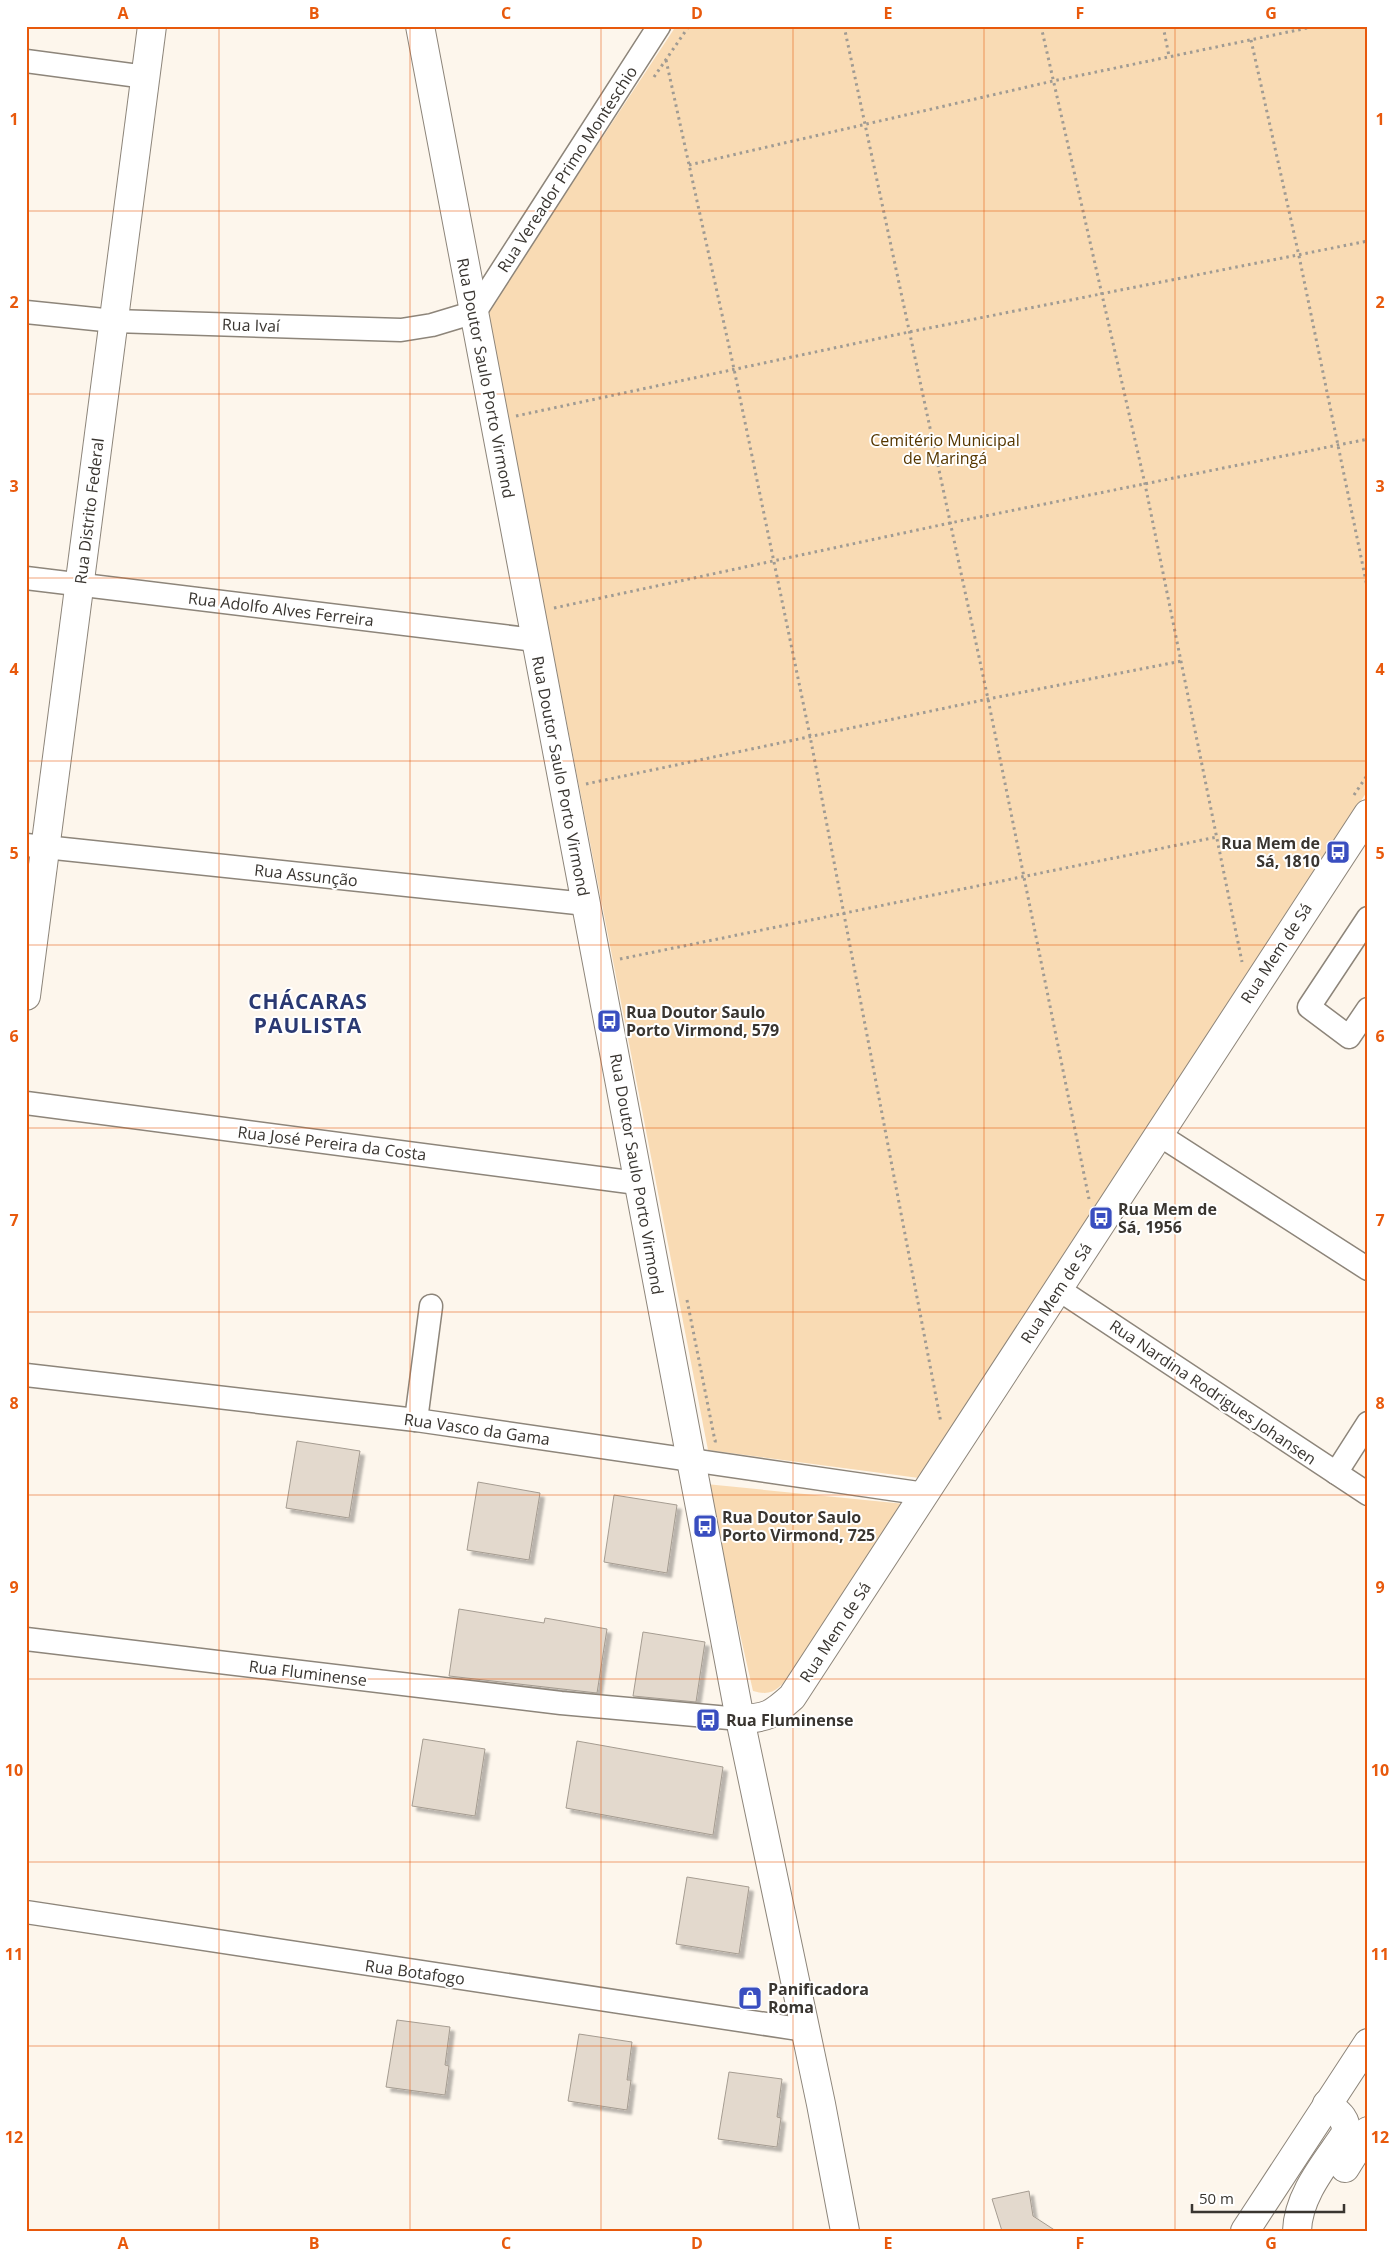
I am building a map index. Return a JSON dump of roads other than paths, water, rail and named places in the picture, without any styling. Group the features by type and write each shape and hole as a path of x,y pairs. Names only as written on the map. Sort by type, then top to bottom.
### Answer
{"street":[{"name":"Rua Distrito Federal","path":"26,996 36,846 80,585 152,26"},
{"name":"Rua Doutor Saulo Porto Virmond","path":"420,26 637,1183 740,1719 845,2231"},
{"name":"Rua Vereador Primo Monteschio","path":"475,312 659,26"},
{"path":"26,61 146,76"},
{"name":"Rua Ivaí","path":"26,312 114,321 401,330 432,325 475,312"},
{"name":"Rua Adolfo Alves Ferreira","path":"26,578 535,640"},
{"name":"Rua Mem de Sá","path":"740,1719 762,1718 778,1710 792,1697 1158,1134 1360,806"},
{"name":"Rua Assunção","path":"36,846 586,904"},
{"path":"1368,918 1309,1007 1349,1037 1368,1009"},
{"name":"Rua José Pereira da Costa","path":"26,1103 637,1183"},
{"path":"1158,1134 1368,1270"},
{"name":"Rua Nardina Rodrigues Johansen","path":"1058,1289 1368,1494"},
{"path":"416,1420 431,1306"},
{"name":"Rua Vasco da Gama","path":"26,1375 416,1420 925,1494"},
{"path":"1336,1473 1368,1423"},
{"name":"Rua Fluminense","path":"26,1639 561,1703 740,1719"},
{"name":"Rua Botafogo","path":"26,1912 805,2030"},
{"path":"1245,2231 1368,2042"},
{"path":"1297,2231 1300,2210 1306,2195 1346,2133 1343,2117 1327,2104"},
{"path":"1306,2231 1368,2132"}],"place":[{"name":"Rua Mem de Sá, 1810","path":"1338,852"},
{"name":"Rua Doutor Saulo Porto Virmond, 579","path":"609,1021"},
{"name":"Rua Mem de Sá, 1956","path":"1101,1218"},
{"name":"Rua Doutor Saulo Porto Virmond, 725","path":"705,1526"},
{"name":"Rua Fluminense","path":"708,1720"},
{"name":"Panificadora Roma","path":"750,1998"}],"district":[{"name":"CHÁCARAS PAULISTA","path":"308,1013"}],"park label":[{"name":"Cemitério Municipal de Maringá","path":"945,449"}]}
